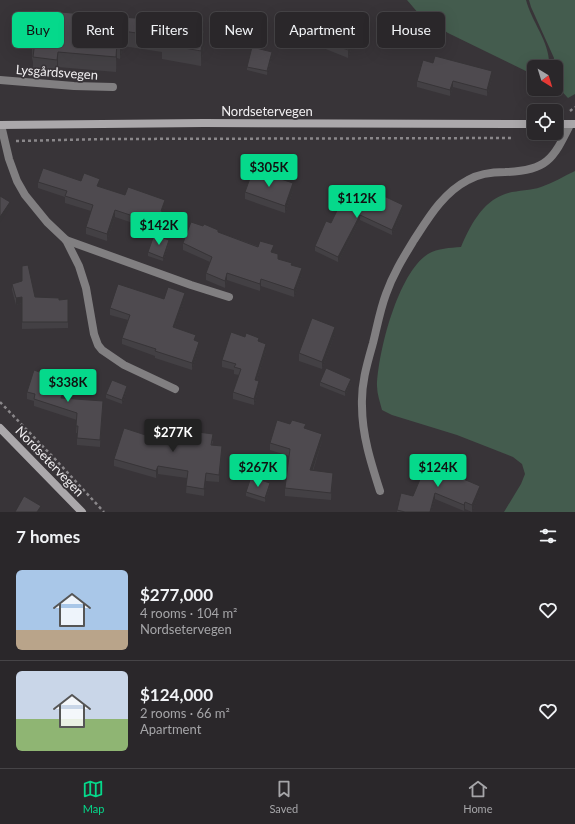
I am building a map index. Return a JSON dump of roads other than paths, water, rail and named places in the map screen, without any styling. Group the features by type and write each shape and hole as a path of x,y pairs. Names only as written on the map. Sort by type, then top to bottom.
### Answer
{"main road":[{"name":"Nordsetervegen","path":"1,125 204,123 527,124"},
{"name":"Nordsetervegen","path":"0,428 82,512"}],"street":[{"name":"Lysgårdsvegen","path":"0,80 74,86 114,87"},
{"path":"380,491 370,460 364,430 362,406 363,380 386,295 395,270 433,210 454,188 469,179 488,172 514,172 532,169 544,164 554,155 572,124"},
{"path":"1,125 9,159 17,181 25,195 47,222 66,240 79,266 86,288 94,334 98,345 102,350 124,365 175,389"},
{"path":"66,240 191,285 229,297"}]}
